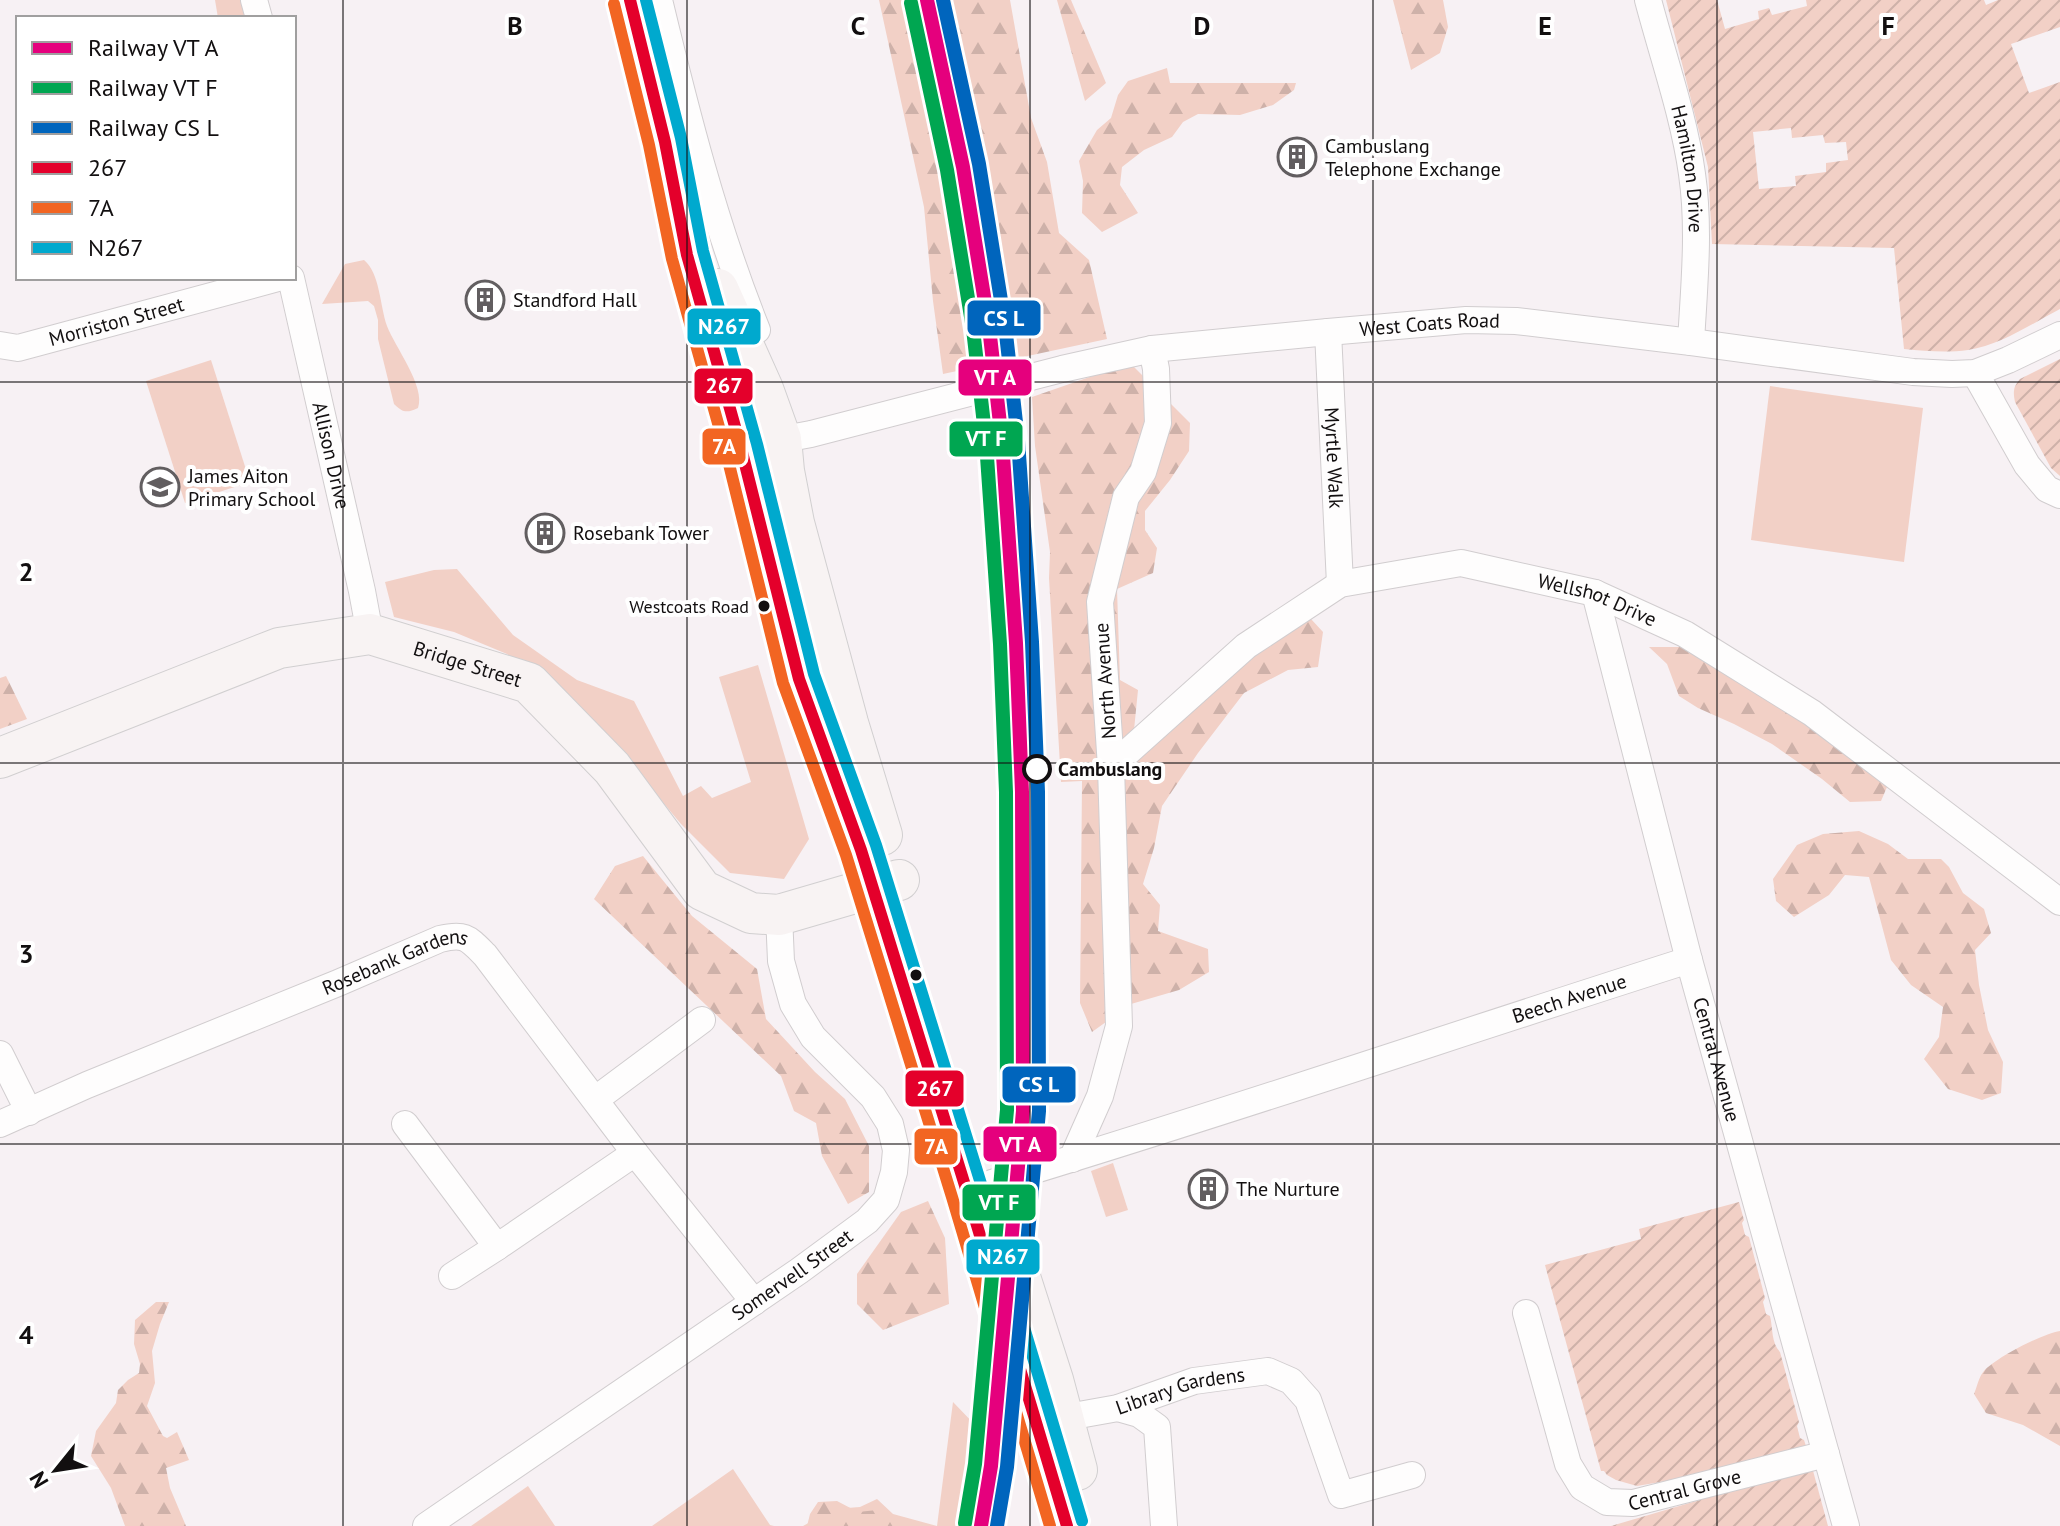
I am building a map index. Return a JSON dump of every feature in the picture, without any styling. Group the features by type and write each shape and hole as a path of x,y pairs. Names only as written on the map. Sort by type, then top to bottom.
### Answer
{"main road":[{"path":"630,0 665,142 687,255 741,448 799,679 861,850 886,885 934,1002 980,1187 1049,1422 1067,1526"},
{"path":"665,142 707,261 763,389 781,439 794,523 848,723 886,845 886,885"},
{"name":"Bridge Street","path":"0,758 279,648 370,634 529,683 612,768 702,890 751,913 779,915 886,885"},
{"path":"1049,1422 1093,1526"}],"street":[{"path":"659,0 719,227 759,336 764,367 763,389"},
{"name":"Hamilton Drive","path":"1648,0 1692,172 1695,257 1691,342"},
{"name":"Morriston Street","path":"0,345 18,348 271,280"},
{"name":"Allison Drive","path":"291,280 370,634"},
{"name":"West Coats Road","path":"741,448 811,434 1152,349 1466,320 1556,325 1913,372 1975,373"},
{"name":"Myrtle Walk","path":"1328,332 1340,584"},
{"path":"2060,335 1975,373 2027,465 2047,489 2060,495"},
{"name":"North Avenue","path":"1072,1159 1100,1096 1119,1026 1111,767 1100,602 1126,497 1143,472 1158,423 1152,349"},
{"name":"Wellshot Drive","path":"1111,767 1246,646 1340,584 1461,563 1595,593 1685,634 1812,713 2060,902"},
{"name":"Central Avenue","path":"1595,593 1689,960 1846,1526"},
{"name":"Somervell Street","path":"426,1526 754,1302 867,1221 886,1200 896,1150 890,1124 873,1097 813,1037 793,1004 781,961 779,915"},
{"name":"Rosebank Gardens","path":"0,1124 87,1085 455,935 471,940 485,955 635,1153 754,1302"},
{"name":"Beech Avenue","path":"980,1187 1689,960"},
{"path":"596,1099 702,1020"},
{"path":"0,1054 29,1112"},
{"path":"405,1124 497,1247"},
{"path":"452,1276 635,1153"},
{"name":"Central Grove","path":"1526,1313 1568,1464 1582,1487 1607,1502 1633,1503 1826,1454"},
{"name":"Library Gardens","path":"1049,1422 1118,1408 1194,1381 1268,1371 1291,1381 1308,1400 1341,1495 1412,1475"},
{"path":"1118,1408 1139,1414 1157,1427 1164,1526"}],"green space":[{"path":"215,0 242,0 247,16 218,16"},
{"path":"879,0 1010,0 1031,118 1047,162 1059,233 1089,260 1107,339 943,374 924,207"},
{"path":"1057,0 1071,0 1106,83 1085,101"},
{"path":"1393,0 1443,0 1448,27 1440,53 1411,70"},
{"path":"1666,0 1717,0 1725,29 1759,19 1758,11 1769,8 1772,15 1807,6 1806,0 1984,0 1986,5 1998,0 2060,0 2060,27 2011,44 2029,93 2060,82 2060,309 2004,339 1960,351 1904,349 1894,248 1712,244 1708,167","holes":["1791,128 1792,138 1823,135 1825,143 1846,142 1848,160 1826,163 1826,172 1795,176 1796,186 1759,189 1753,132"]},
{"path":"1167,68 1170,83 1296,83 1294,90 1273,105 1240,115 1198,114 1183,122 1172,137 1144,150 1122,167 1120,185 1138,213 1102,232 1082,213 1083,181 1079,161 1097,130 1111,118 1118,95 1128,81"},
{"path":"364,260 376,281 387,326 418,389 418,408 411,411 403,411 394,404 378,339 374,306 368,301 322,304 345,264"},
{"path":"2060,359 2060,476 2051,468 2015,402 2014,392 2020,379"},
{"path":"211,360 250,482 185,503 146,381"},
{"path":"1130,363 1190,423 1189,451 1145,511 1145,530 1157,548 1153,573 1117,589 1120,680 1138,690 1134,730 1311,619 1323,632 1318,667 1288,670 1244,693 1162,806 1143,884 1160,905 1158,931 1208,949 1209,972 1179,990 1131,1004 1092,1032 1080,1003 1082,781 1061,782 1050,552 1035,446 1032,397"},
{"path":"1770,386 1923,408 1904,562 1751,540"},
{"path":"457,569 513,635 577,680 634,701 683,796 701,786 712,798 751,782 719,677 758,665 809,839 784,879 730,873 681,824 604,732 562,693 507,654 454,632 394,617 385,582 434,570"},
{"path":"1649,647 1690,647 1817,729 1887,787 1881,801 1850,802 1772,744 1679,696 1667,664"},
{"path":"6,676 27,719 0,729 0,678"},
{"path":"1859,831 1888,844 1908,859 1941,859 1963,893 1984,909 1991,933 1975,950 1988,1030 2003,1062 2001,1093 1982,1100 1948,1089 1924,1059 1939,1037 1943,1007 1911,985 1891,960 1869,877 1845,875 1829,895 1794,917 1776,901 1773,879 1797,845 1823,834"},
{"path":"643,856 692,916 757,969 766,1019 845,1099 869,1146 869,1192 848,1204 822,1156 816,1123 794,1111 781,1076 594,899 615,866"},
{"path":"1113,1163 1128,1210 1106,1217 1091,1171"},
{"path":"928,1201 945,1238 949,1304 883,1330 857,1304 857,1274 901,1212"},
{"path":"1739,1202 1745,1235 1749,1237 1765,1298 1766,1314 1770,1316 1774,1340 1799,1422 1800,1438 1806,1446 1666,1481 1637,1486 1616,1480 1601,1471 1545,1265 1641,1239 1639,1229"},
{"path":"156,1302 169,1302 152,1351 155,1383 147,1406 163,1436 167,1438 177,1432 189,1460 166,1468 170,1488 186,1526 125,1526 111,1488 91,1456 96,1431 116,1403 118,1390 139,1373 140,1364 134,1344 135,1320"},
{"path":"2060,1331 2060,1446 2023,1425 1986,1413 1974,1394 1981,1376 1990,1365 2020,1347"},
{"path":"953,1402 978,1428 963,1526 937,1526"},
{"path":"1812,1467 1828,1526 1611,1526"},
{"path":"733,1469 770,1525 774,1526 652,1526"},
{"path":"528,1486 555,1526 471,1526"},
{"path":"877,1499 893,1514 937,1526 803,1526 834,1509 860,1507"},
{"path":"837,1501 858,1512 887,1509 898,1526 807,1526 818,1502"}],"transit line":[{"name":"267","path":"630,0 665,142 687,255 741,448 799,679 861,850 1067,1526"},
{"name":"N267","path":"646,0 681,138 703,251 757,444 814,674 876,845 1082,1521"},
{"path":"927,0 963,167 989,327 1002,441 1016,643 1022,792 1023,1111 991,1466 981,1526"},
{"path":"943,0 979,164 1005,325 1018,440 1032,642 1038,792 1039,1111 1007,1467 997,1526"},
{"path":"911,3 947,170 973,329 986,442 1000,644 1006,792 1007,1110 975,1464 965,1523"},
{"name":"7A","path":"614,4 649,145 672,259 726,452 783,683 846,855 1050,1526"}],"place":[{"name":"Cambuslang Telephone Exchange","path":"1297,157"},
{"name":"Standford Hall","path":"485,300"},
{"name":"James Aiton Primary School","path":"160,487"},
{"name":"Rosebank Tower","path":"545,533"},
{"name":"Westcoats Road","path":"764,606"},
{"name":"Cambuslang","path":"1037,769"},
{"name":"The Nurture","path":"1208,1189"}]}
